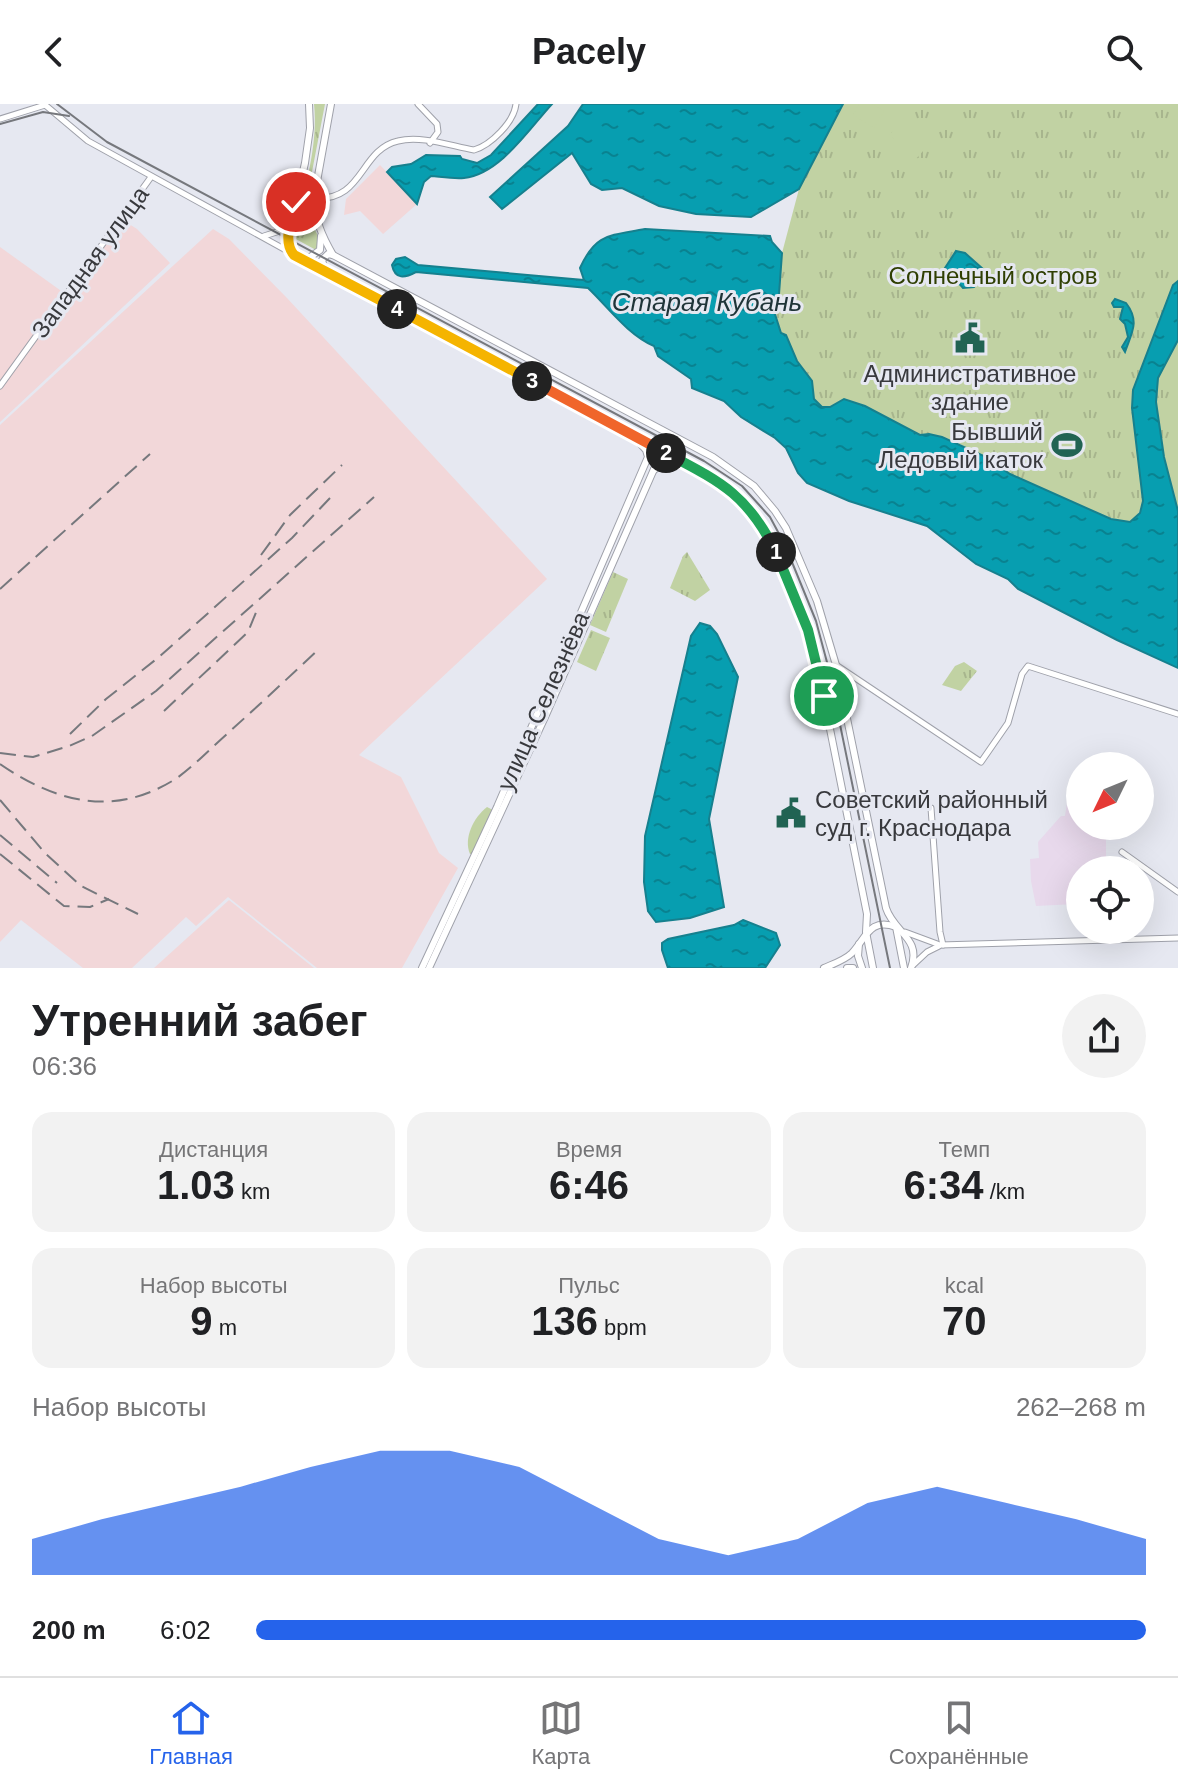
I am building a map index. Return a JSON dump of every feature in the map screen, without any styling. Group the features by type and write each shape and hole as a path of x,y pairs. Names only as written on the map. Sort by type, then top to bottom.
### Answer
{"main road":[{"path":"309,104 310,128 305,163 289,228 288,245 294,255 717,480 743,501 762,524 827,667 886,908 896,927 904,968"},
{"path":"331,104 314,198 321,232 333,255"},
{"path":"294,211 304,221 315,213"},
{"path":"305,261 320,250 321,232"},
{"path":"325,271 322,260 328,254 333,255 726,464 754,486 786,528 817,601 873,968"},
{"name":"улица Селезнёва","path":"427,968 648,457 643,446 632,435"},
{"name":"улица Селезнёва","path":"427,968 552,703 669,435"},
{"path":"652,472 663,463 684,462"},
{"path":"824,968 847,957 866,932 879,924 905,932 914,946 912,967"},
{"path":"861,939 858,952 862,968"}],"street":[{"path":"418,104 437,124 438,132 430,143"},
{"path":"314,198 330,199 340,195 352,186 388,144 413,139 474,150 481,148 504,127 515,112 516,104"},
{"path":"0,119 45,105 88,141 294,255"},
{"name":"Западная улица","path":"0,386 151,177"},
{"path":"263,236 278,234 289,228"},
{"path":"827,667 981,762 1008,723 1022,674 1028,666 1178,714"},
{"path":"931,808 942,945"},
{"path":"1122,852 1178,892"},
{"path":"905,932 942,945 1178,938"},
{"path":"912,967 927,952 942,945"}],"shaded area":[{"path":"380,165 417,204 383,234 360,211 344,215 346,199"},
{"path":"118,217 137,229 170,263 0,422 0,247 64,293"},
{"path":"213,229 229,239 287,298 547,579 359,755 401,777 439,853 458,868 402,968 317,968 228,897 196,926 186,917 132,968 83,968 21,920 0,942 0,425"},
{"path":"1066,810 1066,840 1106,840 1106,856 1066,856 1066,904 1036,906 1030,859 1039,858 1038,842 1061,816 1065,816"},
{"path":"229,900 314,968 154,968"}],"green space":[{"path":"314,104 325,104 311,177 310,216 299,215 313,146"},
{"name":"Солнечный остров","path":"843,104 1178,104 1178,281 1173,285 1133,390 1132,408 1143,501 1130,522 1104,516 1051,495 943,437 921,436 900,424 830,407 822,408 814,399 812,381 797,361 786,335 781,333 774,311 778,307 782,253 799,189"},
{"path":"859,104 872,104 884,111 874,128 853,115"},
{"path":"904,118 931,142 916,159 889,135"},
{"path":"991,193 1015,211 979,259 955,241"},
{"path":"304,224 314,228 317,233 319,241 316,250 292,237 296,227"},
{"path":"1178,340 1178,511 1161,446 1156,393 1162,370"},
{"path":"687,552 710,590 695,601 670,588"},
{"path":"613,572 628,579 606,632 590,625"},
{"path":"591,630 610,638 596,671 577,662"},
{"path":"964,662 977,671 961,691 942,685 955,666"},
{"path":"487,807 493,810 470,854 468,841 471,828"}],"water":[{"path":"538,104 552,104 502,159 477,175 464,178 431,176 424,182 417,204 387,172 392,167 411,164 426,155 460,156 477,163 491,155"},
{"name":"Старая Кубань","path":"583,104 843,104 799,189 751,217 696,214 659,206 622,188 602,190 591,184 572,153 502,209 490,197 568,126"},
{"name":"Старая Кубань","path":"645,229 770,236 782,253 778,308 774,311 781,333 786,335 797,361 812,381 814,399 822,407 830,407 844,399 865,406 920,435 942,437 984,456 1010,474 1111,519 1130,522 1140,513 1143,501 1132,408 1133,390 1173,285 1178,281 1178,340 1158,378 1156,402 1164,457 1178,511 1178,668 1018,589 1008,579 976,564 927,526 849,501 807,483 798,473 786,448 775,438 741,417 724,401 692,388 691,379 658,356 654,346 627,328 588,288 416,272 401,276 395,273 392,265 396,259 405,257 418,265 584,280 580,268 598,242 613,235"},
{"path":"956,251 965,253 984,270 974,287 963,288 945,268"},
{"path":"1115,299 1126,303 1133,315 1133,327 1125,352 1122,347 1128,337 1125,324 1120,319 1123,307 1114,307 1112,303"},
{"path":"700,623 710,626 717,634 738,677 709,819 724,907 690,918 656,922 648,911 644,882 645,836 691,636"},
{"path":"743,920 776,933 780,945 765,968 668,968 662,943 668,939 734,925"}],"tram line":[{"path":"57,104 107,142 704,461 742,486 770,517 816,621 890,968"},
{"path":"0,124 43,112 69,116"}],"railway":[{"path":"0,589 150,454"},
{"path":"261,555 290,515 342,465"},
{"path":"0,753 33,757 92,736 156,691 374,497"},
{"path":"70,734 106,699 159,657 292,538 330,498"},
{"path":"164,711 248,632 257,610"},
{"path":"0,764 43,788 87,801 131,798 154,790 190,768 318,650"},
{"path":"0,800 45,853 81,886 138,914"},
{"path":"0,835 57,883"},
{"path":"0,854 64,906 90,907 109,899"}],"place":[{"name":"Административное здание","path":"970,338"},
{"name":"Бывший Ледовый каток","path":"1067,445"},
{"name":"Советский районный суд г. Краснодара","path":"791,813"}],"route":[{"path":"296,202 288,239 289,249 294,255 702,471 743,501 762,524 793,591 808,630 824,696"}]}
